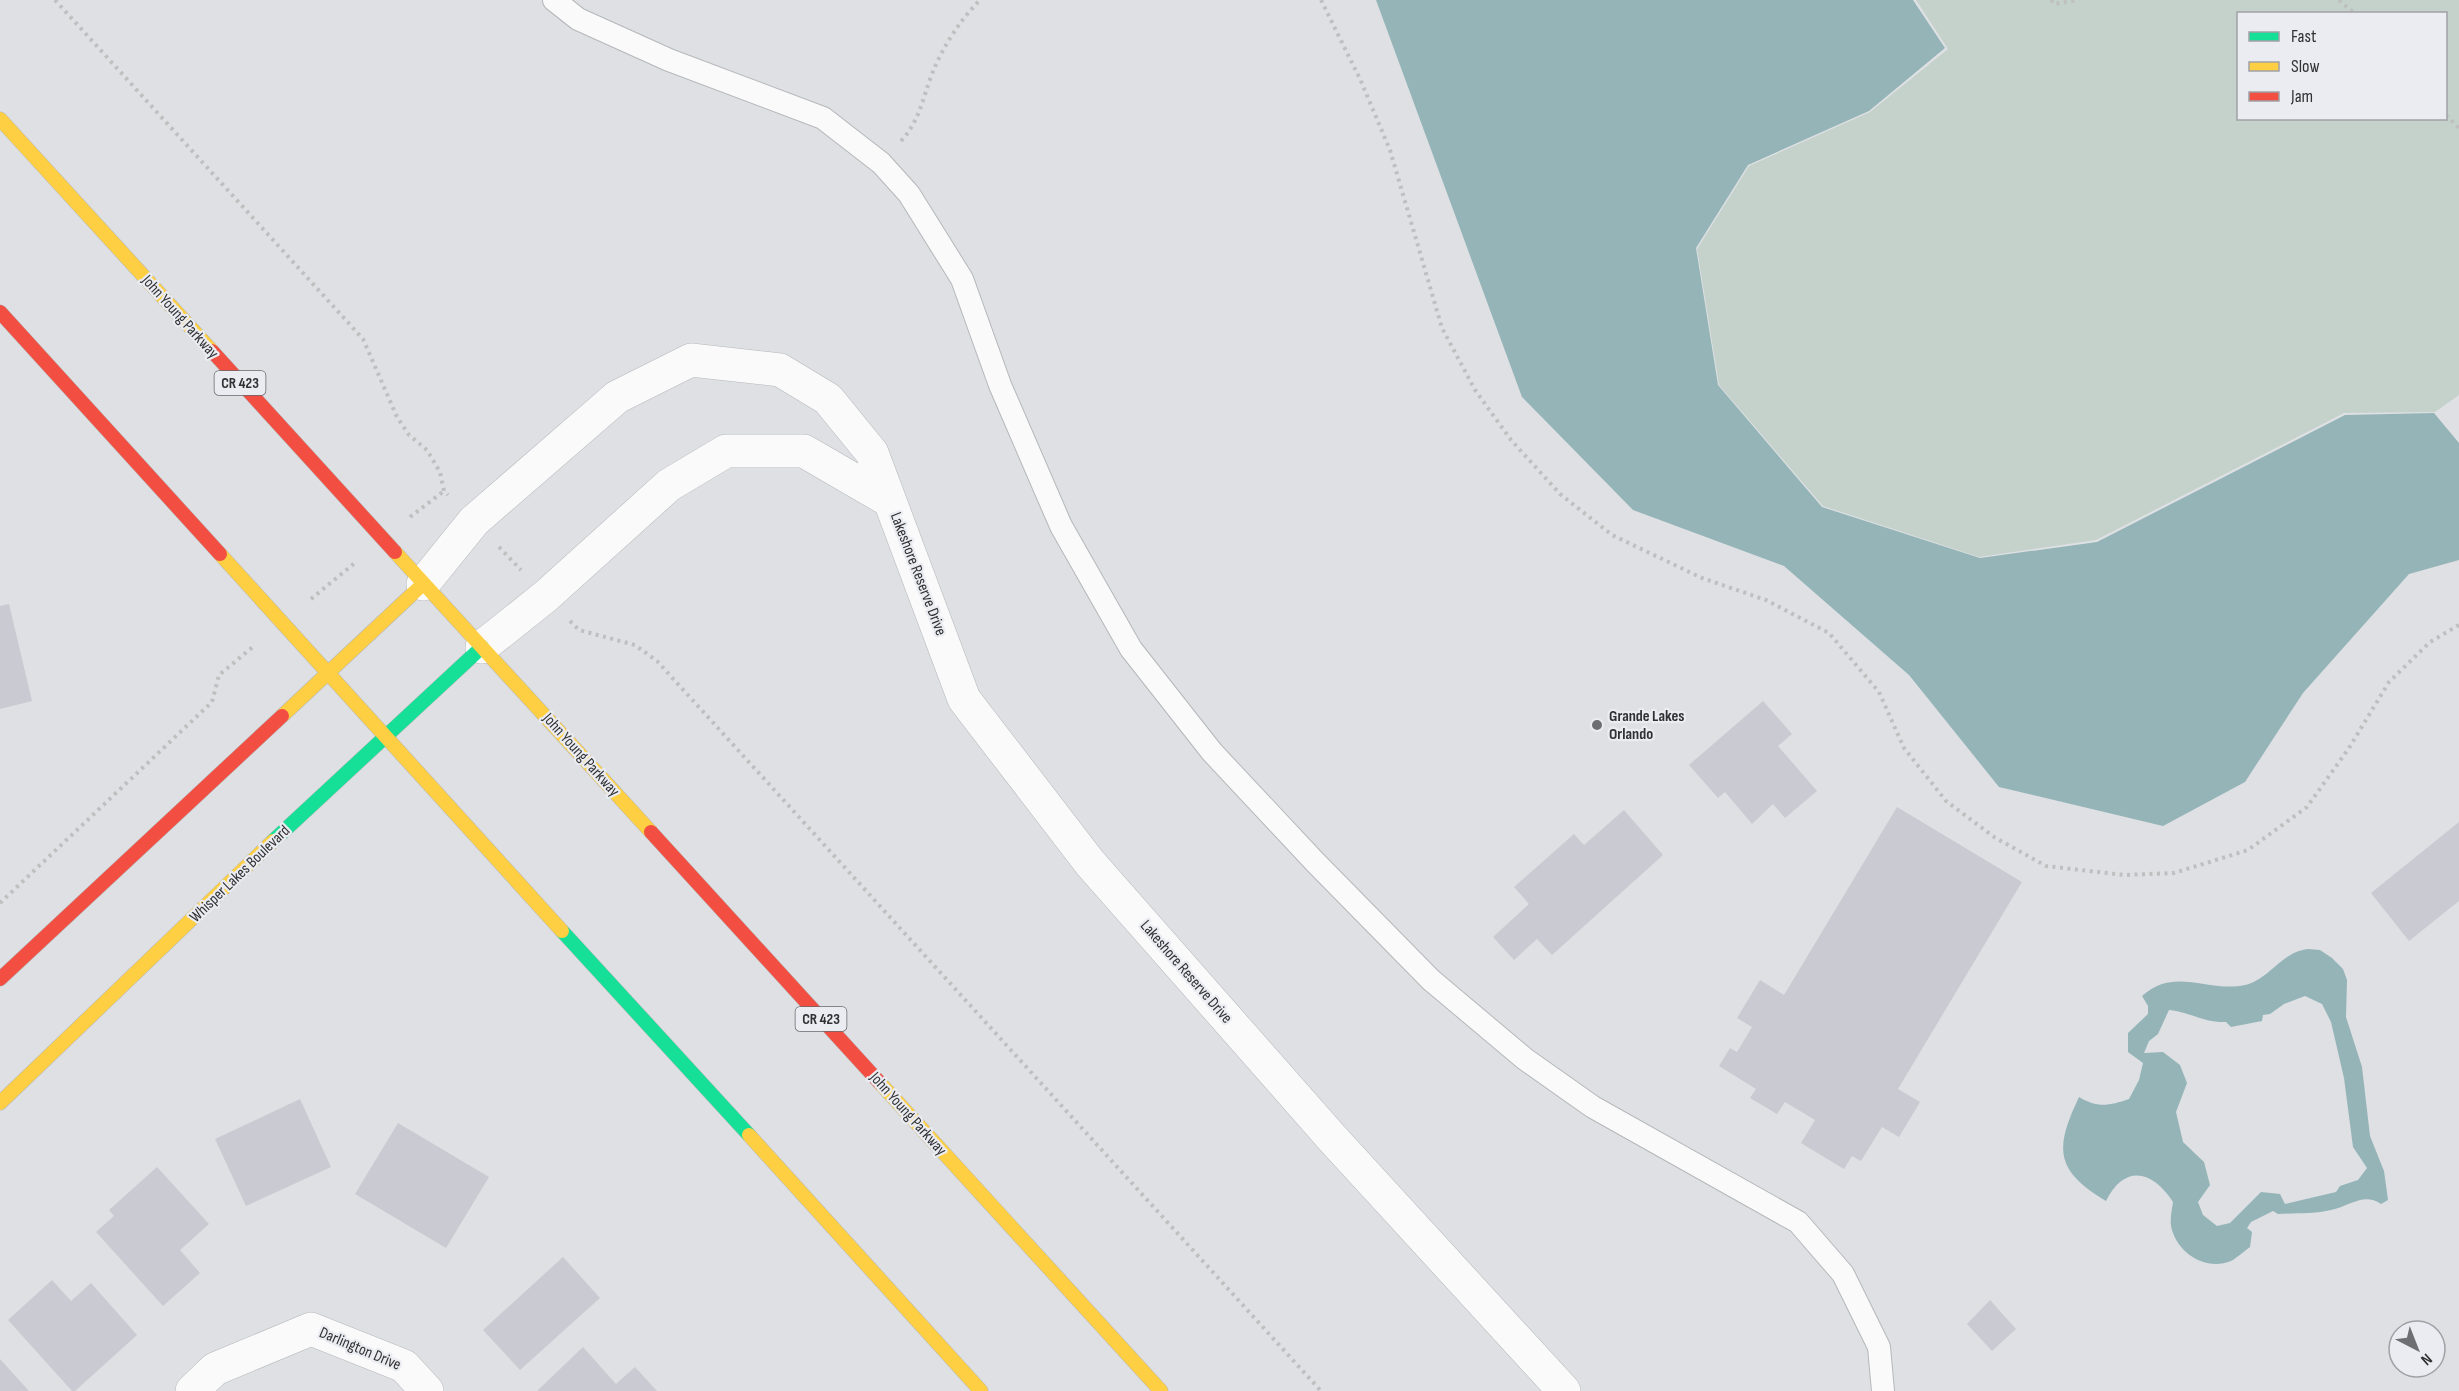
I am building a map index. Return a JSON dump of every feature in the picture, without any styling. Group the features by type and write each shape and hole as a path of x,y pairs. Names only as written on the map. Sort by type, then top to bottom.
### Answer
{"main road":[{"name":"John Young Parkway","path":"0,119 1161,1391"},
{"path":"0,312 981,1391"},
{"path":"0,979 423,584"},
{"name":"Whisper Lakes Boulevard","path":"0,1103 482,646"}],"street":[{"name":"Lakeshore Reserve Drive","path":"423,584 474,521 617,397 691,360 780,370 828,399 872,453 964,699 1090,862 1332,1138 1564,1391"},
{"name":"Lakeshore Reserve Drive","path":"482,646 546,596 669,485 726,451 804,451 890,501"},
{"name":"Darlington Drive","path":"192,1391 215,1369 311,1329 404,1366 427,1391"}],"lane":[{"path":"554,0 578,19 669,60 823,118 881,163 909,194 962,279 1000,385 1061,526 1131,649 1212,752 1315,862 1431,980 1525,1059 1593,1107 1798,1222 1843,1274 1879,1347 1883,1391"}],"path":[{"path":"55,0 363,339 397,417 409,435 427,450 440,472 444,490 579,630 634,645 657,661 1322,1391"},
{"path":"881,163 914,126 932,72 964,16 980,0"},
{"path":"1321,0 1360,79 1390,150 1442,328 1475,390 1511,440 1560,494 1612,535 1702,578 1766,600 1829,633 1879,692 1904,748 1946,801 1994,837 2046,866 2124,875 2174,873 2248,850 2307,807 2349,748 2389,682 2430,642 2459,625"},
{"path":"2050,0 2054,4 2078,0"},
{"path":"2339,0 2353,12"},
{"path":"2447,117 2459,128"},
{"path":"0,903 212,702 219,675 444,490"}],"shaded area":[{"path":"1916,0 2459,0 2459,395 2435,412 2344,413 2096,540 1979,557 1823,506 1719,385 1697,249 1749,166 1870,112 1948,49"}],"water":[{"path":"1376,0 1913,0 1945,48 1869,111 1748,165 1696,248 1718,385 1822,507 1980,558 2097,542 2345,415 2434,413 2459,443 2459,560 2409,574 2303,693 2245,782 2163,826 1999,787 1909,675 1784,566 1633,510 1522,397"},
{"path":"2320,950 2343,969 2347,980 2346,1017 2362,1067 2370,1136 2384,1171 2388,1200 2381,1204 2369,1199 2357,1201 2318,1212 2278,1214 2273,1211 2251,1222 2247,1228 2252,1232 2250,1247 2236,1258 2222,1264 2203,1262 2187,1253 2176,1239 2171,1223 2173,1202 2157,1183 2148,1178 2130,1176 2114,1189 2106,1201 2076,1179 2068,1168 2064,1156 2063,1144 2066,1130 2079,1097 2103,1105 2129,1099 2139,1080 2143,1063 2128,1052 2128,1033 2148,1014 2148,1006 2142,996 2154,987 2179,981 2231,987 2245,985 2262,977 2290,955 2299,951","holes":["2305,996 2322,1004 2331,1022 2344,1078 2353,1147 2367,1168 2358,1180 2340,1186 2336,1192 2285,1204 2280,1194 2261,1192 2230,1223 2217,1226 2203,1215 2198,1202 2210,1185 2204,1162 2183,1142 2176,1112 2187,1083 2180,1065 2163,1052 2144,1053 2149,1041 2158,1034 2169,1010 2211,1021 2226,1022 2231,1027 2262,1021 2263,1015 2270,1014 2284,1004"]}],"building":[{"path":"9,604 32,701 0,709 0,606"},
{"path":"1763,701 1792,734 1778,746 1817,791 1785,818 1773,804 1752,824 1725,792 1718,798 1689,765"},
{"path":"1897,807 2022,882 1898,1089 1920,1102 1899,1137 1882,1127 1861,1161 1852,1156 1844,1169 1801,1143 1815,1120 1785,1102 1777,1114 1750,1098 1756,1089 1719,1066 1730,1048 1737,1052 1752,1027 1737,1018 1760,980 1784,995"},
{"path":"1624,810 1663,855 1552,955 1537,939 1514,960 1493,937 1529,904 1514,887 1574,834 1584,845"},
{"path":"2459,822 2459,901 2409,941 2371,893"},
{"path":"300,1099 331,1167 246,1206 215,1139"},
{"path":"398,1123 489,1177 446,1248 355,1194"},
{"path":"157,1167 209,1224 180,1250 200,1273 163,1306 96,1232 114,1216 109,1210"},
{"path":"563,1257 600,1298 520,1370 483,1330"},
{"path":"52,1280 71,1301 91,1283 137,1335 75,1391 72,1391 8,1320"},
{"path":"1990,1300 2016,1329 1992,1351 1967,1324"},
{"path":"583,1347 616,1384 635,1367 657,1391 537,1391"},
{"path":"0,1359 29,1391 0,1391"}],"traffic: fast":[{"path":"273,841 482,647"},
{"path":"562,931 749,1135"}],"traffic: slow":[{"path":"0,119 212,351"},
{"path":"395,552 651,832"},
{"path":"220,554 562,931"},
{"path":"282,716 423,584"},
{"path":"0,1103 273,841"},
{"path":"880,1083 1161,1391"},
{"path":"749,1135 981,1391"}],"traffic: jam":[{"path":"0,312 220,554"},
{"path":"212,351 395,552"},
{"path":"0,979 282,716"},
{"path":"651,832 880,1083"}],"place":[{"name":"Grande Lakes Orlando","path":"1597,725"}]}
